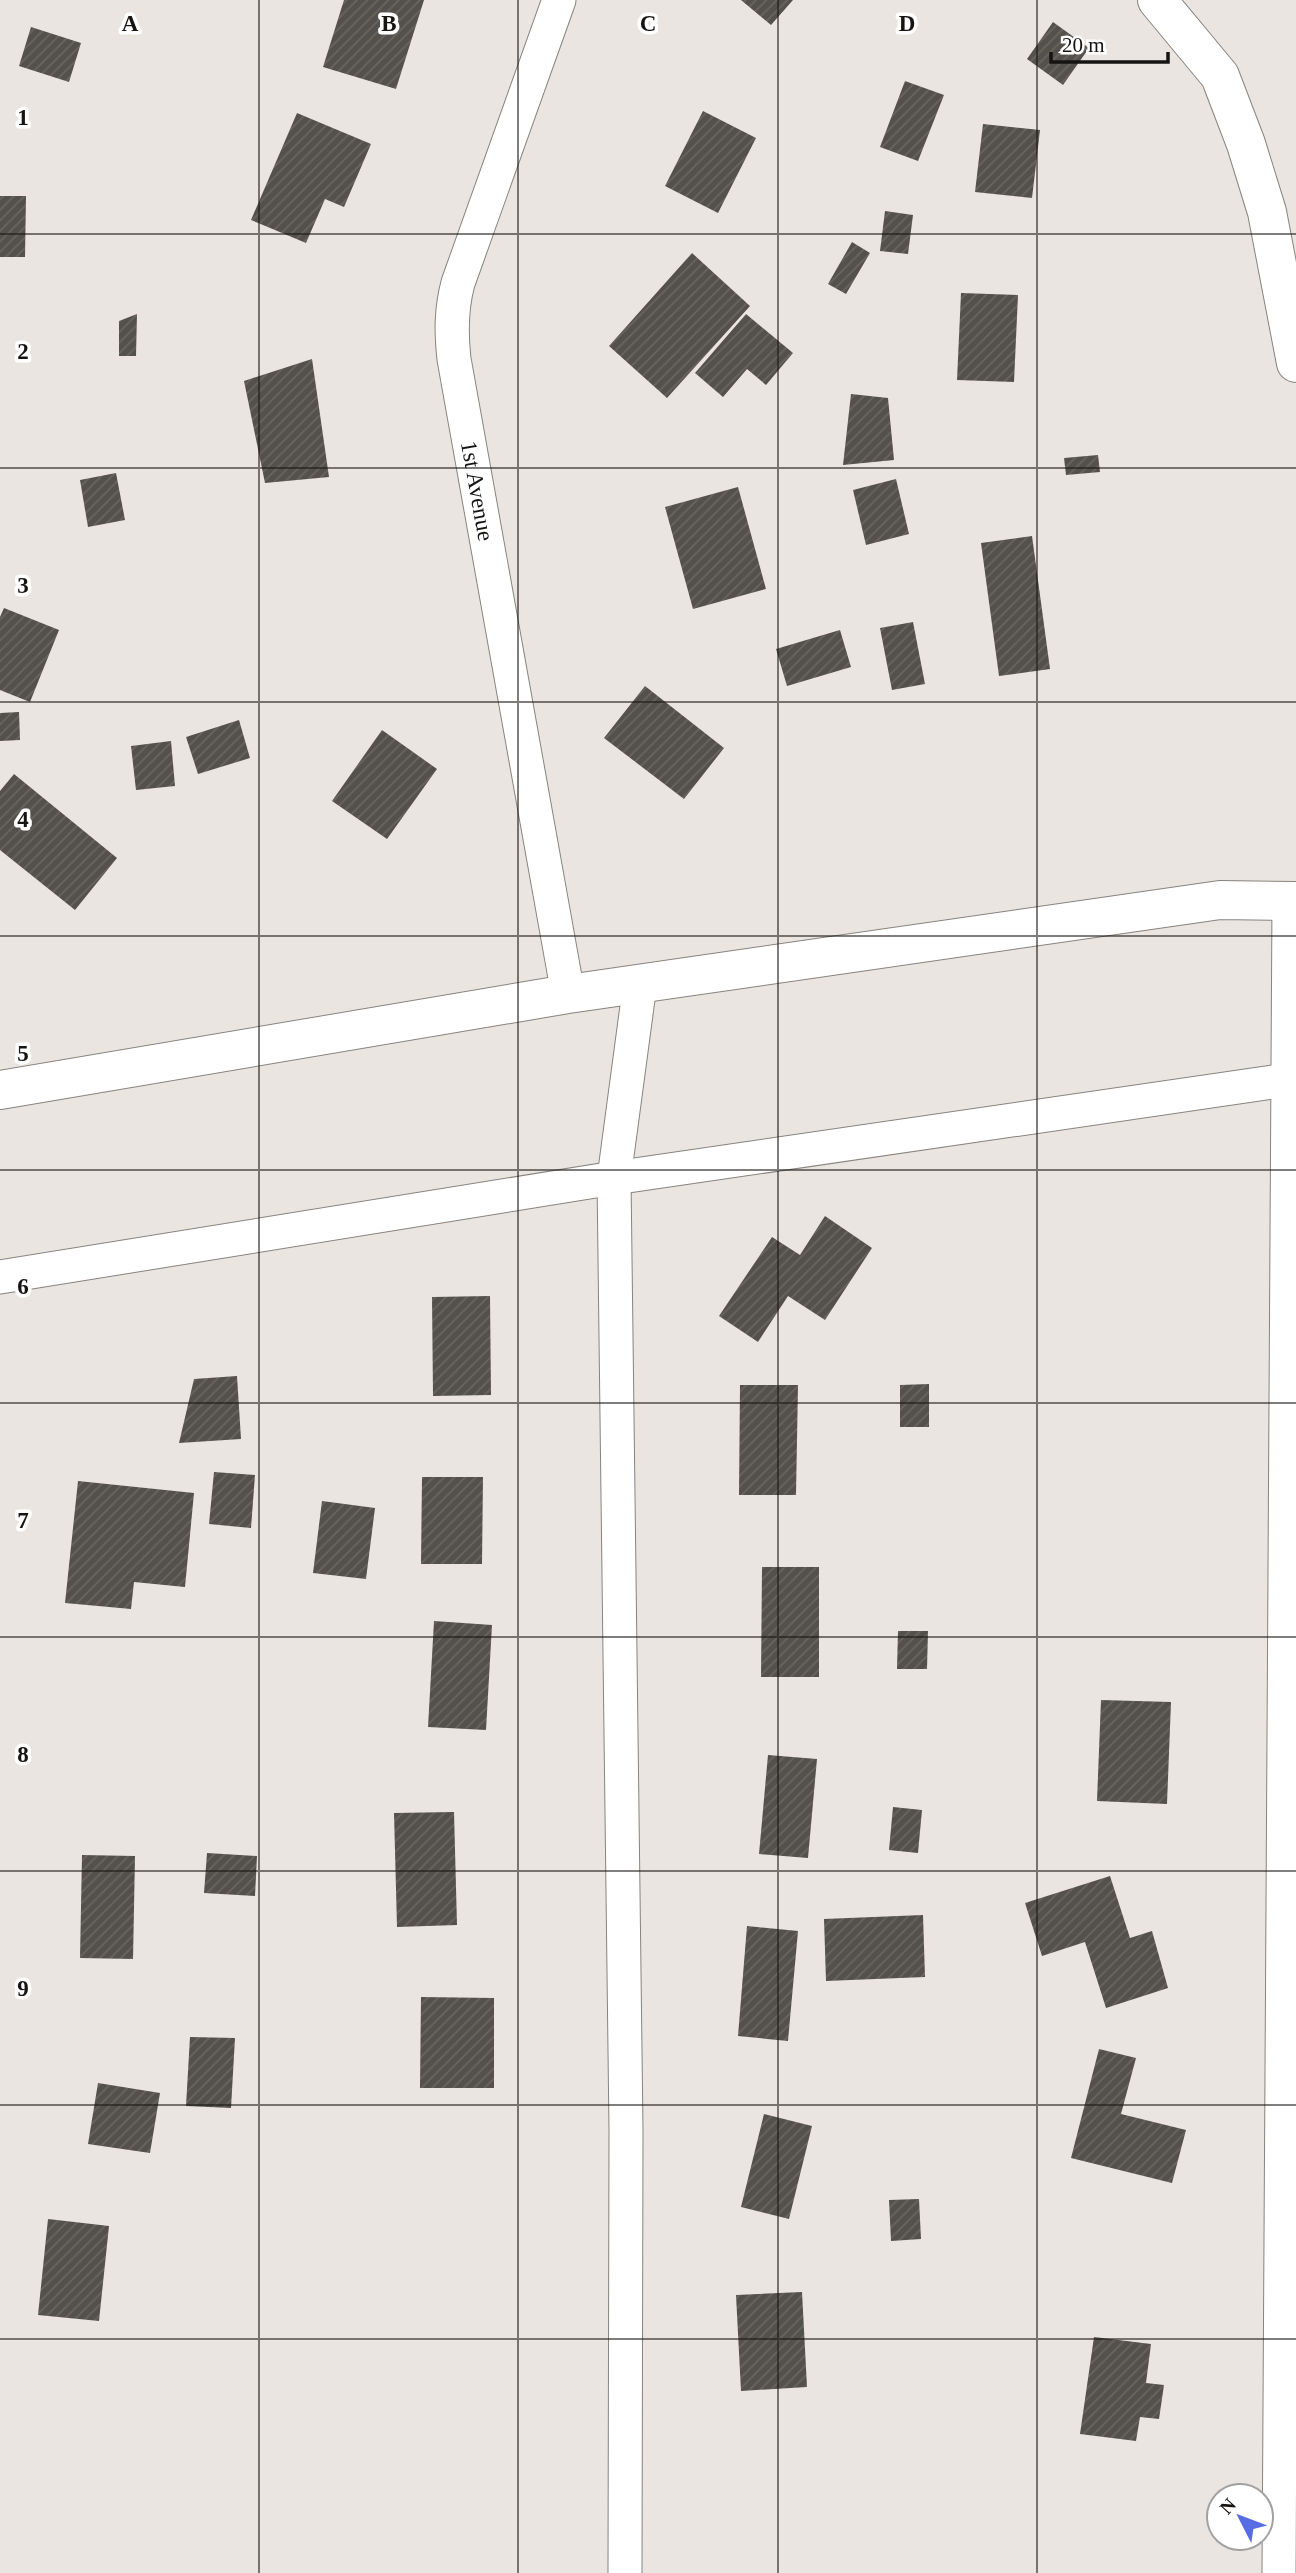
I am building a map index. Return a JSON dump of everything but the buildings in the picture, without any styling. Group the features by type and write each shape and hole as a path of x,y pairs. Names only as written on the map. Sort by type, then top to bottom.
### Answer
{"main road":[{"path":"1157,0 1220,76 1247,144 1267,212 1296,363"},
{"path":"0,1090 568,994 1220,900 1292,901"}],"street":[{"name":"1st Avenue","path":"559,0 458,283 452,308 452,336 568,994"},
{"path":"1279,2573 1287,1080 1292,901"},
{"path":"625,2573 626,2130 614,1178 640,984"},
{"path":"0,1277 614,1178 1287,1080"}]}
